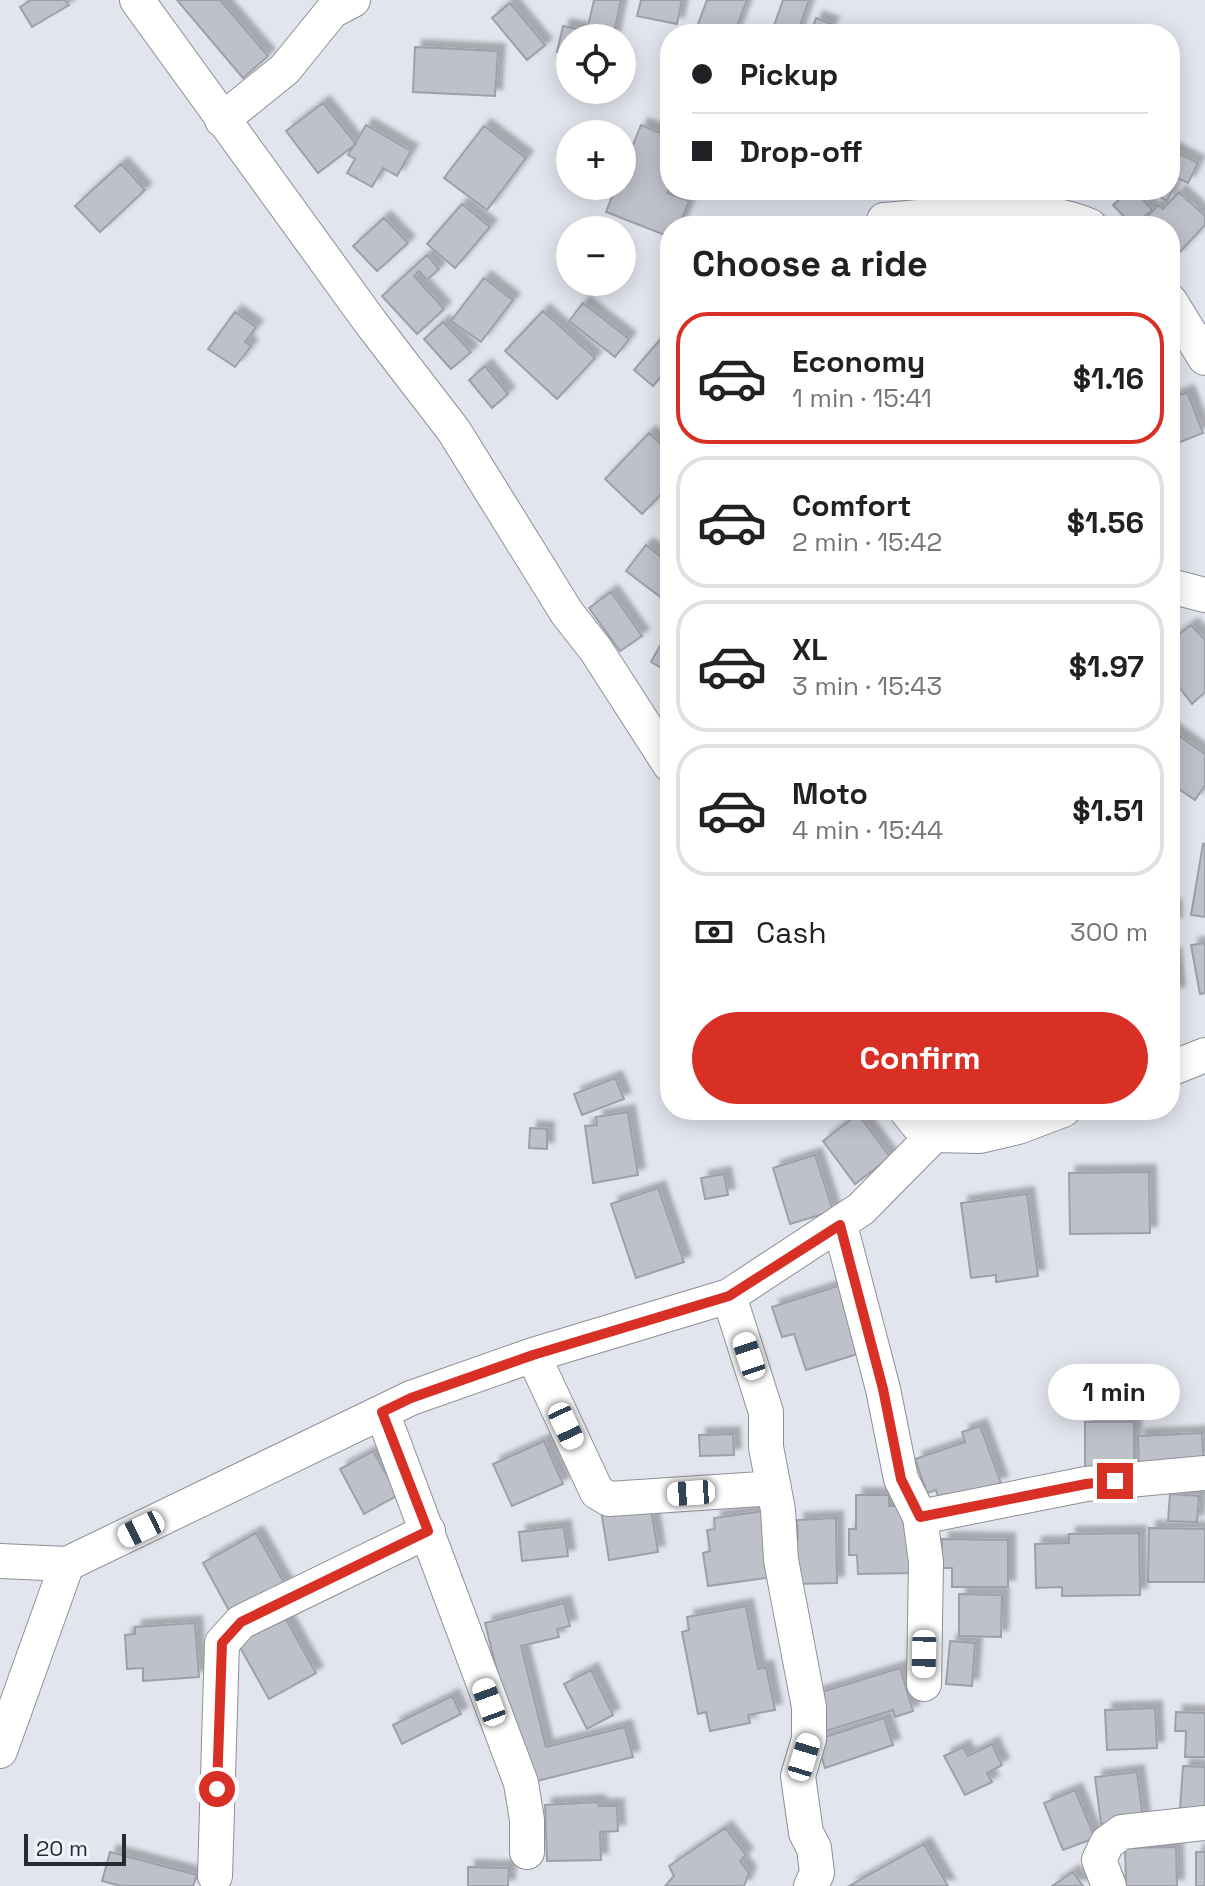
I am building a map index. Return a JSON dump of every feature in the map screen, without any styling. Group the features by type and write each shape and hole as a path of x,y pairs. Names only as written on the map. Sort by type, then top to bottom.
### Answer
{"street":[{"path":"137,0 371,323 454,431 567,613 596,650 660,749"},
{"path":"222,120 285,69 332,11 353,0"},
{"path":"932,216 993,211 1056,216"},
{"path":"1180,317 1205,358"},
{"path":"1180,589 1205,595"},
{"path":"1180,1065 1205,1055"},
{"path":"914,1120 934,1135 980,1136 1037,1120"},
{"path":"0,1561 67,1564 411,1398 533,1355 729,1296 861,1209 934,1135"},
{"path":"840,1225 883,1389 901,1479 920,1517 926,1562 924,1684"},
{"path":"729,1296 766,1412 766,1447 778,1510 781,1560 809,1707 809,1739 798,1776 806,1833 814,1848 817,1873 811,1886"},
{"path":"533,1355 597,1492 609,1499 774,1488"},
{"path":"382,1412 521,1783 527,1820 527,1852"},
{"path":"920,1517 1086,1484 1205,1473"},
{"path":"215,1876 222,1643 241,1622 428,1531"},
{"path":"0,1751 67,1564"},
{"path":"1109,1886 1099,1860 1107,1843 1122,1832 1205,1823"}],"building":[{"path":"31,0 65,0 69,5 32,27 20,7"},
{"path":"177,0 220,0 268,56 243,78"},
{"path":"594,0 621,0 616,24 589,24"},
{"path":"641,0 682,0 677,24 637,16"},
{"path":"707,0 747,0 738,24 698,24"},
{"path":"783,0 809,0 801,24 775,24"},
{"path":"510,3 545,45 527,60 492,18"},
{"path":"816,18 832,24 814,24"},
{"path":"415,47 498,51 495,96 413,92"},
{"path":"323,103 356,144 318,173 286,131"},
{"path":"366,125 411,151 397,176 383,168 372,187 347,173 355,159 348,155"},
{"path":"641,125 660,133 660,200 689,201 683,216 660,216 660,233 636,224 636,216 616,216 606,212 611,200 636,200 636,137"},
{"path":"484,126 526,158 487,210 444,178"},
{"path":"1180,154 1198,163 1188,183 1180,179"},
{"path":"121,164 145,190 100,232 75,206"},
{"path":"1180,193 1205,216 1205,225 1180,252 1180,216 1148,216 1158,205 1163,209 1171,200 1180,200"},
{"path":"1119,200 1144,200 1152,210 1145,216 1123,216 1113,205"},
{"path":"462,204 490,227 455,268 427,244"},
{"path":"384,218 408,243 377,271 353,246"},
{"path":"427,255 439,269 427,280 419,271 414,276 444,309 417,334 382,296"},
{"path":"484,278 513,300 481,342 451,321"},
{"path":"583,303 629,339 615,357 569,321"},
{"path":"543,311 595,358 557,399 505,351"},
{"path":"235,312 256,327 245,342 251,346 235,367 208,349"},
{"path":"443,322 471,352 451,369 424,339"},
{"path":"660,340 660,378 653,386 634,370"},
{"path":"485,366 508,394 492,408 469,380"},
{"path":"1187,392 1203,433 1180,442 1180,395"},
{"path":"649,433 660,443 660,495 642,514 605,479"},
{"path":"646,545 660,556 660,597 626,571"},
{"path":"611,592 642,636 620,651 589,608"},
{"path":"1191,625 1205,640 1205,692 1192,704 1180,688 1180,633"},
{"path":"660,646 660,667 651,662"},
{"path":"1180,736 1205,754 1205,785 1195,800 1180,790"},
{"path":"1205,844 1205,917 1191,915"},
{"path":"1205,943 1205,993 1200,994 1191,945"},
{"path":"615,1078 624,1099 582,1115 574,1094"},
{"path":"628,1112 638,1175 593,1183 585,1126 597,1125 596,1117"},
{"path":"850,1120 862,1120 890,1157 855,1184 823,1141"},
{"path":"530,1128 547,1129 547,1149 529,1148"},
{"path":"815,1155 833,1211 790,1224 773,1168"},
{"path":"1149,1172 1150,1233 1070,1234 1069,1173"},
{"path":"724,1174 728,1195 705,1199 701,1178"},
{"path":"658,1188 684,1262 636,1278 611,1204"},
{"path":"1027,1194 1038,1276 996,1282 996,1275 971,1278 961,1203"},
{"path":"841,1285 864,1352 806,1370 794,1334 782,1337 772,1307"},
{"path":"1085,1422 1134,1422 1134,1467 1085,1479"},
{"path":"980,1426 1001,1483 940,1504 936,1490 927,1493 915,1459 965,1442 962,1432"},
{"path":"1202,1433 1204,1468 1139,1471 1138,1436"},
{"path":"733,1434 734,1455 700,1456 699,1435"},
{"path":"544,1441 563,1484 512,1506 493,1464"},
{"path":"373,1451 398,1495 364,1514 340,1469"},
{"path":"1170,1494 1199,1496 1197,1522 1168,1521"},
{"path":"856,1495 889,1495 889,1506 907,1506 914,1573 858,1574 857,1555 849,1555 849,1529 856,1529"},
{"path":"650,1502 658,1552 609,1560 601,1510"},
{"path":"764,1511 773,1577 708,1586 703,1553 710,1551 707,1530 715,1529 714,1518"},
{"path":"836,1518 837,1583 794,1584 786,1540 798,1539 797,1520"},
{"path":"564,1527 568,1556 522,1561 519,1532"},
{"path":"1149,1528 1205,1529 1205,1582 1148,1582"},
{"path":"256,1533 286,1586 232,1616 203,1563"},
{"path":"1139,1533 1140,1595 1062,1596 1062,1587 1036,1588 1035,1544 1069,1543 1069,1534"},
{"path":"942,1539 1008,1540 1008,1587 952,1587 952,1568 935,1568 942,1558"},
{"path":"959,1594 1002,1595 1001,1637 959,1636"},
{"path":"564,1603 570,1626 557,1629 559,1637 521,1646 546,1747 625,1727 633,1757 525,1784 485,1623"},
{"path":"746,1606 758,1669 766,1667 775,1710 748,1715 750,1723 710,1731 706,1712 698,1714 682,1632 689,1630 687,1617"},
{"path":"284,1616 316,1673 269,1699 237,1642"},
{"path":"195,1623 199,1677 143,1681 143,1668 127,1669 125,1635 135,1634 135,1627"},
{"path":"950,1641 975,1643 972,1686 946,1684"},
{"path":"900,1668 913,1711 895,1717 893,1710 826,1731 815,1694"},
{"path":"591,1670 613,1715 587,1729 564,1684"},
{"path":"452,1696 461,1714 402,1744 393,1725"},
{"path":"1155,1708 1157,1748 1107,1750 1105,1710"},
{"path":"1176,1712 1205,1713 1205,1757 1185,1757 1186,1731 1175,1731"},
{"path":"884,1718 893,1745 825,1768 816,1740"},
{"path":"992,1744 1002,1765 987,1773 992,1782 965,1795 944,1756 963,1747 968,1756"},
{"path":"1183,1766 1205,1767 1205,1810 1180,1809"},
{"path":"1137,1772 1143,1819 1101,1824 1095,1777"},
{"path":"1075,1790 1095,1838 1063,1850 1044,1803"},
{"path":"598,1802 599,1806 617,1806 618,1831 600,1832 601,1860 547,1861 545,1805"},
{"path":"725,1828 746,1855 740,1861 749,1873 744,1886 665,1886 674,1876 669,1866"},
{"path":"924,1844 948,1886 849,1886"},
{"path":"1176,1847 1177,1886 1126,1886 1125,1848"},
{"path":"110,1852 197,1875 193,1886 121,1886 102,1881"},
{"path":"1196,1852 1205,1852 1205,1886 1196,1886"},
{"path":"468,1867 509,1868 508,1886 468,1886"},
{"path":"1073,1872 1083,1886 1052,1886"}],"route":[{"path":"217,1789 222,1643 241,1622 428,1531 382,1412 411,1398 533,1355 729,1296 840,1225 883,1389 901,1479 920,1517 1115,1481"}]}
